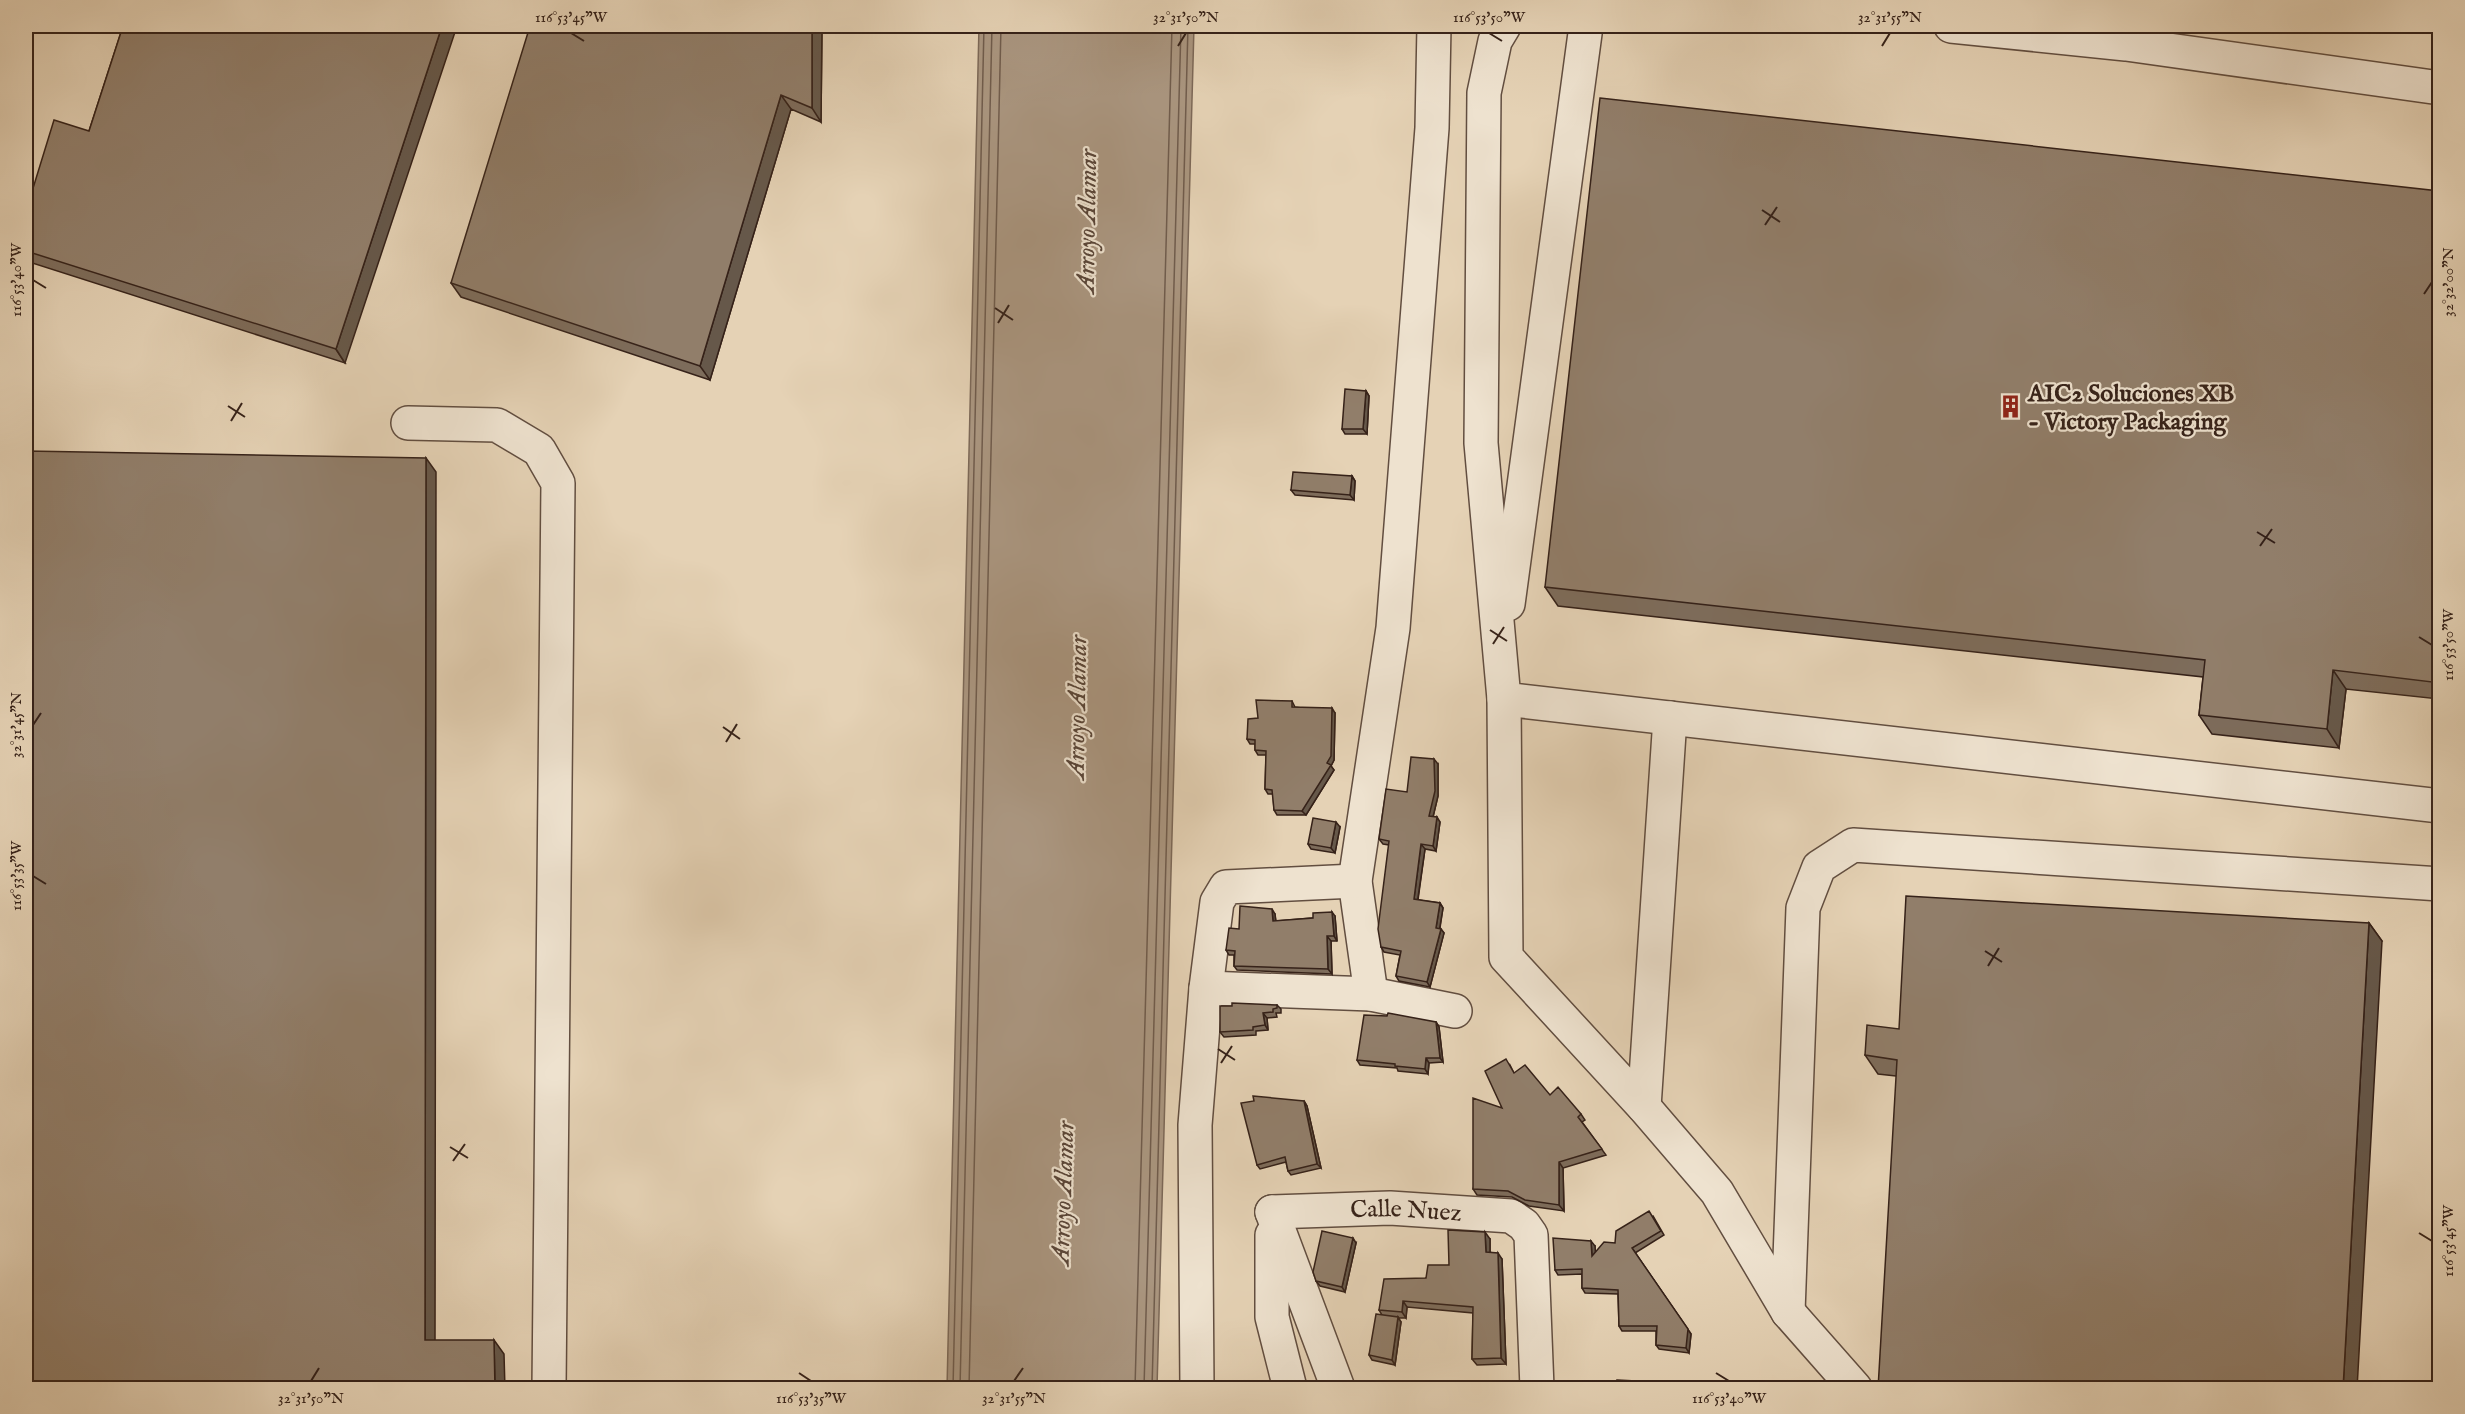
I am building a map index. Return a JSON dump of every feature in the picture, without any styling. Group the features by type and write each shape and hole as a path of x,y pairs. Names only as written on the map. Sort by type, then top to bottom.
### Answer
{"street":[{"path":"1371,994 1355,881 1393,628 1432,128 1434,26"},
{"path":"1504,26 1495,41 1484,93 1481,443 1504,699 1506,957 1644,1107 1717,1192 1788,1312 1856,1389"},
{"path":"1501,662 1586,26"},
{"path":"1951,26 2127,35 2439,88"},
{"path":"408,423 497,425 539,450 558,483 549,1389"},
{"path":"1504,699 2439,807"},
{"path":"1644,1107 1671,718"},
{"path":"1788,1312 1803,908 1819,867 1853,845 2439,884"},
{"path":"1197,1389 1196,1125 1206,988 1217,902 1226,887 1355,881"},
{"path":"1206,988 1371,994 1455,1011"},
{"name":"Calle Nuez","path":"1272,1212 1389,1208 1511,1216 1524,1225 1531,1235 1537,1389"},
{"path":"1272,1212 1272,1317 1290,1389"},
{"path":"1272,1212 1338,1389"}],"water":[{"name":"Arroyo Alamar","path":"979,26 1194,26 1157,1388 947,1388"}],"building":[{"path":"123,26 442,26 336,349 26,251 26,211 54,120 89,131"},
{"path":"530,26 812,26 812,108 781,95 700,366 451,283"},
{"name":"AIC2 Soluciones XB - Victory Packaging","path":"1600,98 2439,191 2439,620 2432,682 2333,670 2327,729 2199,715 2205,660 1545,587"},
{"path":"1345,389 1366,391 1363,429 1342,429"},
{"path":"26,451 426,458 425,1340 494,1340 495,1389 26,1389"},
{"path":"1293,472 1352,476 1350,495 1291,490"},
{"path":"1256,700 1292,701 1292,707 1332,708 1331,756 1327,763 1331,765 1302,811 1274,810 1272,790 1265,789 1266,751 1255,750 1255,740 1247,739 1248,719 1258,718"},
{"path":"1411,757 1434,759 1435,791 1429,816 1437,817 1433,846 1421,844 1414,899 1440,903 1436,928 1441,929 1427,982 1396,976 1401,951 1381,947 1378,929 1389,841 1379,839 1386,789 1407,792"},
{"path":"1313,818 1336,822 1331,848 1308,844"},
{"path":"1906,896 2369,923 2343,1389 1878,1389 1897,1060 1865,1055 1867,1025 1899,1029"},
{"path":"1240,906 1272,909 1273,921 1313,918 1313,913 1332,912 1334,936 1327,936 1328,969 1234,966 1235,951 1226,950 1229,928 1239,929"},
{"path":"1232,1003 1277,1005 1277,1008 1273,1009 1273,1012 1263,1013 1265,1025 1253,1027 1253,1030 1220,1032 1220,1006 1232,1006"},
{"path":"1388,1013 1436,1022 1440,1058 1426,1058 1425,1069 1357,1060 1364,1015 1387,1016"},
{"path":"1506,1059 1514,1073 1525,1065 1550,1095 1558,1087 1581,1114 1578,1117 1602,1149 1559,1162 1559,1205 1525,1200 1508,1191 1473,1189 1473,1098 1502,1108 1485,1071"},
{"path":"1253,1096 1304,1101 1317,1164 1288,1171 1285,1157 1257,1165 1241,1103 1254,1101"},
{"path":"1649,1211 1661,1231 1632,1248 1688,1329 1686,1348 1656,1345 1657,1326 1619,1326 1618,1290 1582,1288 1582,1269 1555,1270 1553,1238 1591,1241 1592,1256 1604,1242 1615,1243 1616,1231"},
{"path":"1448,1230 1485,1232 1486,1252 1498,1253 1501,1358 1472,1359 1473,1307 1403,1301 1402,1312 1379,1310 1384,1279 1426,1278 1428,1265 1449,1265"},
{"path":"1322,1231 1353,1238 1342,1287 1316,1281 1313,1272"},
{"path":"1376,1314 1398,1317 1392,1360 1369,1355"},
{"path":"1617,1380 1659,1385 1659,1389 1618,1389"}],"place":[{"name":"AIC2 Soluciones XB - Victory Packaging","path":"2010,407"}]}
